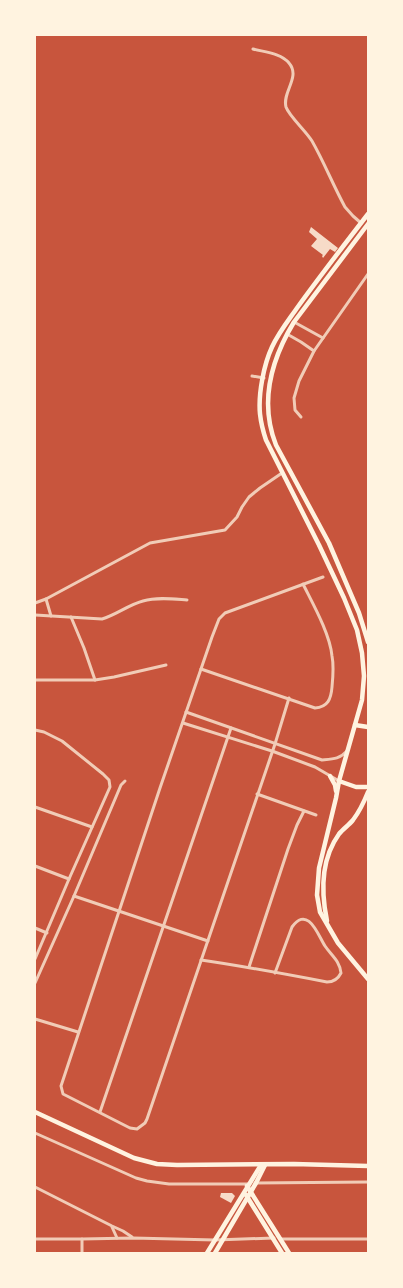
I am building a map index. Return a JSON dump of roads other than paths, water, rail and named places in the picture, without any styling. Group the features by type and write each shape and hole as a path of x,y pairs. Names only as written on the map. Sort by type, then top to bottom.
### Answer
{"main road":[{"path":"368,214 314,282 280,331 268,360 260,406 262,428 266,440 344,598 357,630 362,653 364,676 362,700 319,868 316,894 320,912 338,943 368,979"},
{"path":"368,224 294,322 279,351 268,392 270,428 276,445 329,543 359,613 368,642"},
{"path":"355,725 368,727"},
{"path":"330,776 335,785 336,798"},
{"path":"340,781 356,787 368,787"},
{"path":"328,925 323,897 323,877 328,858 335,840 353,819 368,792"},
{"path":"35,1112 146,1162 177,1165 368,1166"},
{"path":"215,1253 256,1183 263,1165"},
{"path":"207,1253 244,1191 263,1165"},
{"path":"248,1185 289,1253"},
{"path":"244,1191 282,1253"}],"street":[{"path":"253,49 275,54 289,62 293,74 286,102 287,109 312,140 345,207 361,223"},
{"path":"301,417 295,410 294,398 298,382 322,338 368,274"},
{"path":"294,322 322,338"},
{"path":"287,334 314,351"},
{"path":"252,376 264,378"},
{"path":"35,603 46,599 150,543 224,530 237,517 249,497 282,473"},
{"path":"289,698 147,1119 137,1129 130,1128 64,1094 61,1086 201,669 220,619 225,613 323,577"},
{"path":"201,669 315,708 326,705 332,694 332,654 326,632 303,584"},
{"path":"46,599 51,616"},
{"path":"35,615 102,619 141,602 154,599 187,600"},
{"path":"70,617 84,648 95,680"},
{"path":"35,680 95,680 122,676 166,665"},
{"path":"186,712 322,760 337,759 349,748"},
{"path":"183,722 272,751 318,769 340,781"},
{"path":"100,1112 231,728"},
{"path":"35,730 44,732 62,741 103,774 109,780 110,787 35,959"},
{"path":"318,769 322,760"},
{"path":"35,983 121,785 125,781"},
{"path":"257,794 316,815"},
{"path":"35,807 92,827"},
{"path":"249,967 288,849 304,811"},
{"path":"35,866 69,879"},
{"path":"74,896 208,940"},
{"path":"202,960 327,982 336,980 342,973 340,964 325,947 312,923 305,919 301,919 292,926 276,973"},
{"path":"35,928 47,933"},
{"path":"35,1019 78,1032"},
{"path":"35,1133 136,1178 147,1181 169,1184 248,1185 256,1183 368,1182"},
{"path":"35,1188 123,1231 133,1238"},
{"path":"112,1226 117,1238"},
{"path":"35,1239 368,1239"},
{"path":"82,1239 82,1253"}]}
